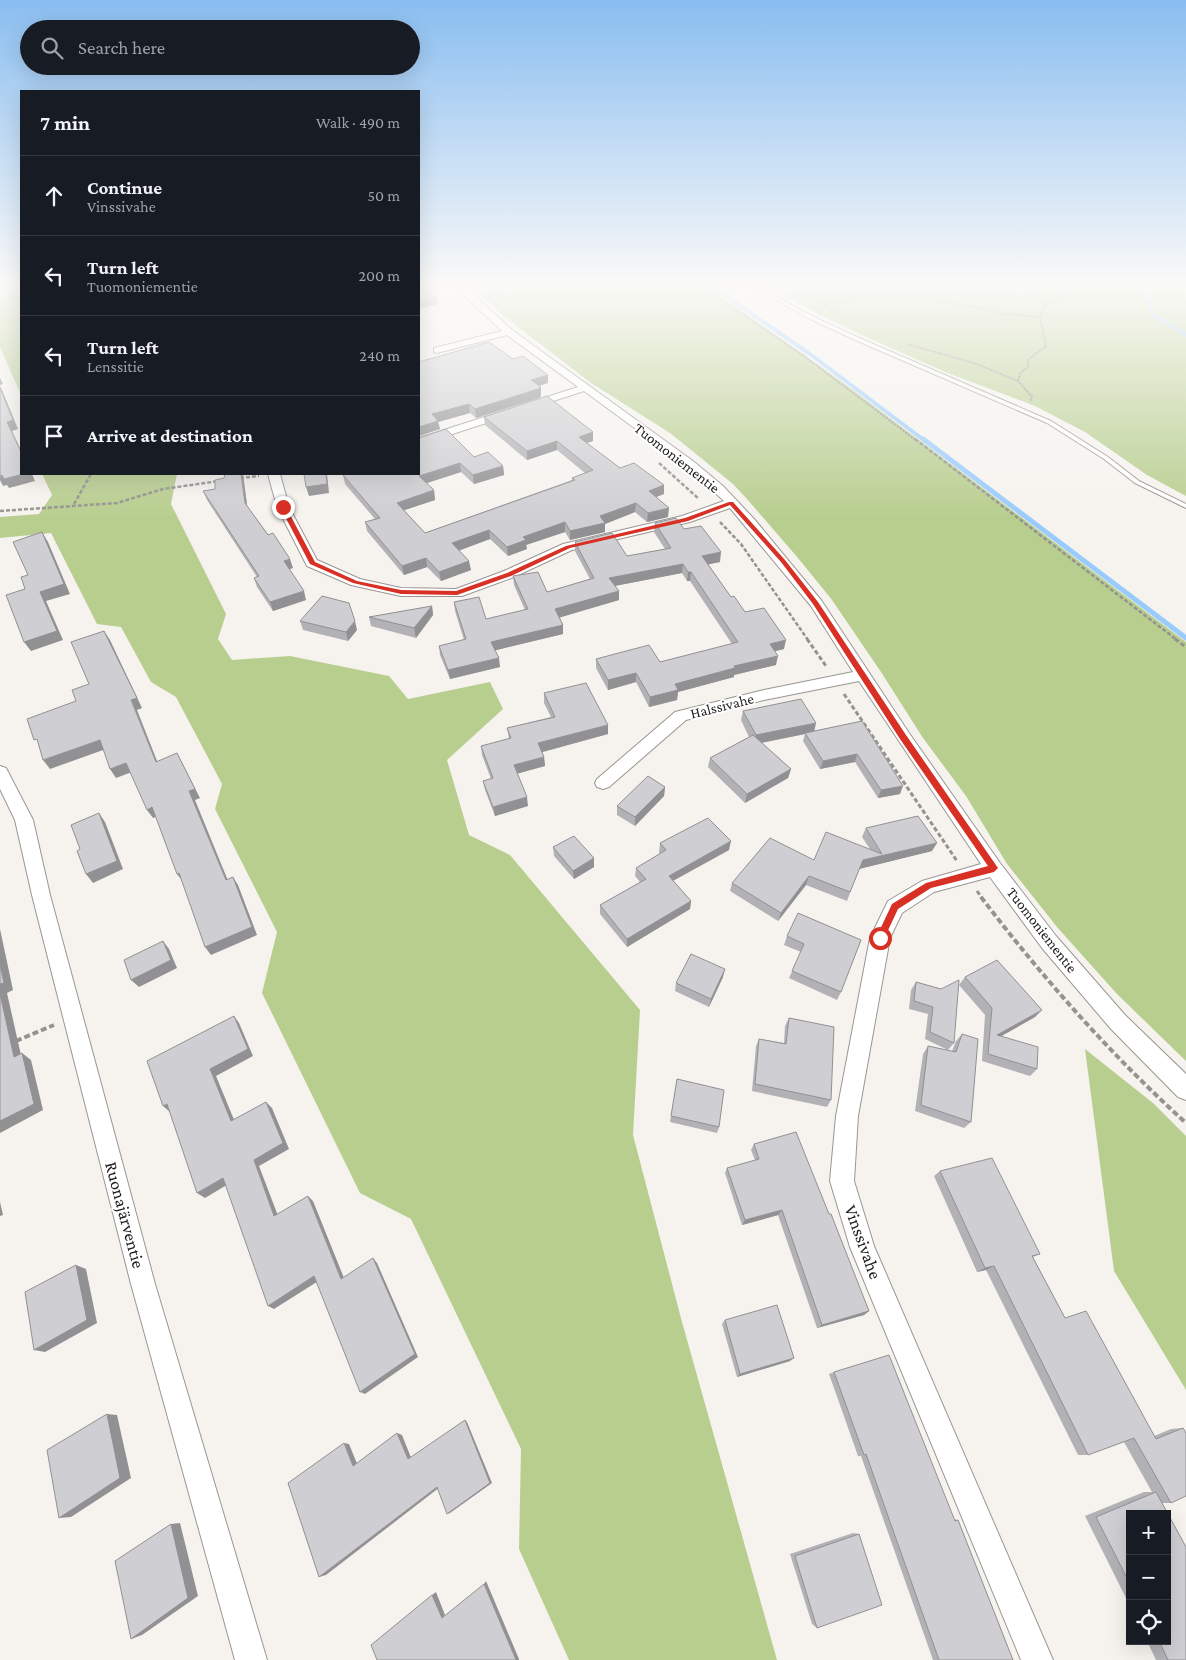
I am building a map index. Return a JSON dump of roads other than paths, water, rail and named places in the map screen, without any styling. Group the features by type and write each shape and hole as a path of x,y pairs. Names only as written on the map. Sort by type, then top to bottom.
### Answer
{"street":[{"name":"Tuomoniementie","path":"551,363 689,463 731,503 783,561 816,603 903,737 994,868 1049,942 1118,1022 1186,1089"},
{"path":"420,442 584,388"},
{"path":"274,475 283,507 312,563 356,582 401,592 457,593 509,574 568,547 686,519 731,503"},
{"name":"Halssivahe","path":"603,783 681,716 764,695 863,675"},
{"name":"Ruonajärventie","path":"0,772 24,820 41,895 143,1284 251,1660"},
{"name":"Vinssivahe","path":"994,868 929,886 895,907 880,938 847,1116 842,1181 862,1247 1036,1660"}],"lane":[{"path":"915,363 1026,411 1078,439 1137,482 1186,506"}],"waterway":[{"path":"823,363 925,441"},
{"path":"923,439 1186,638"}]}
